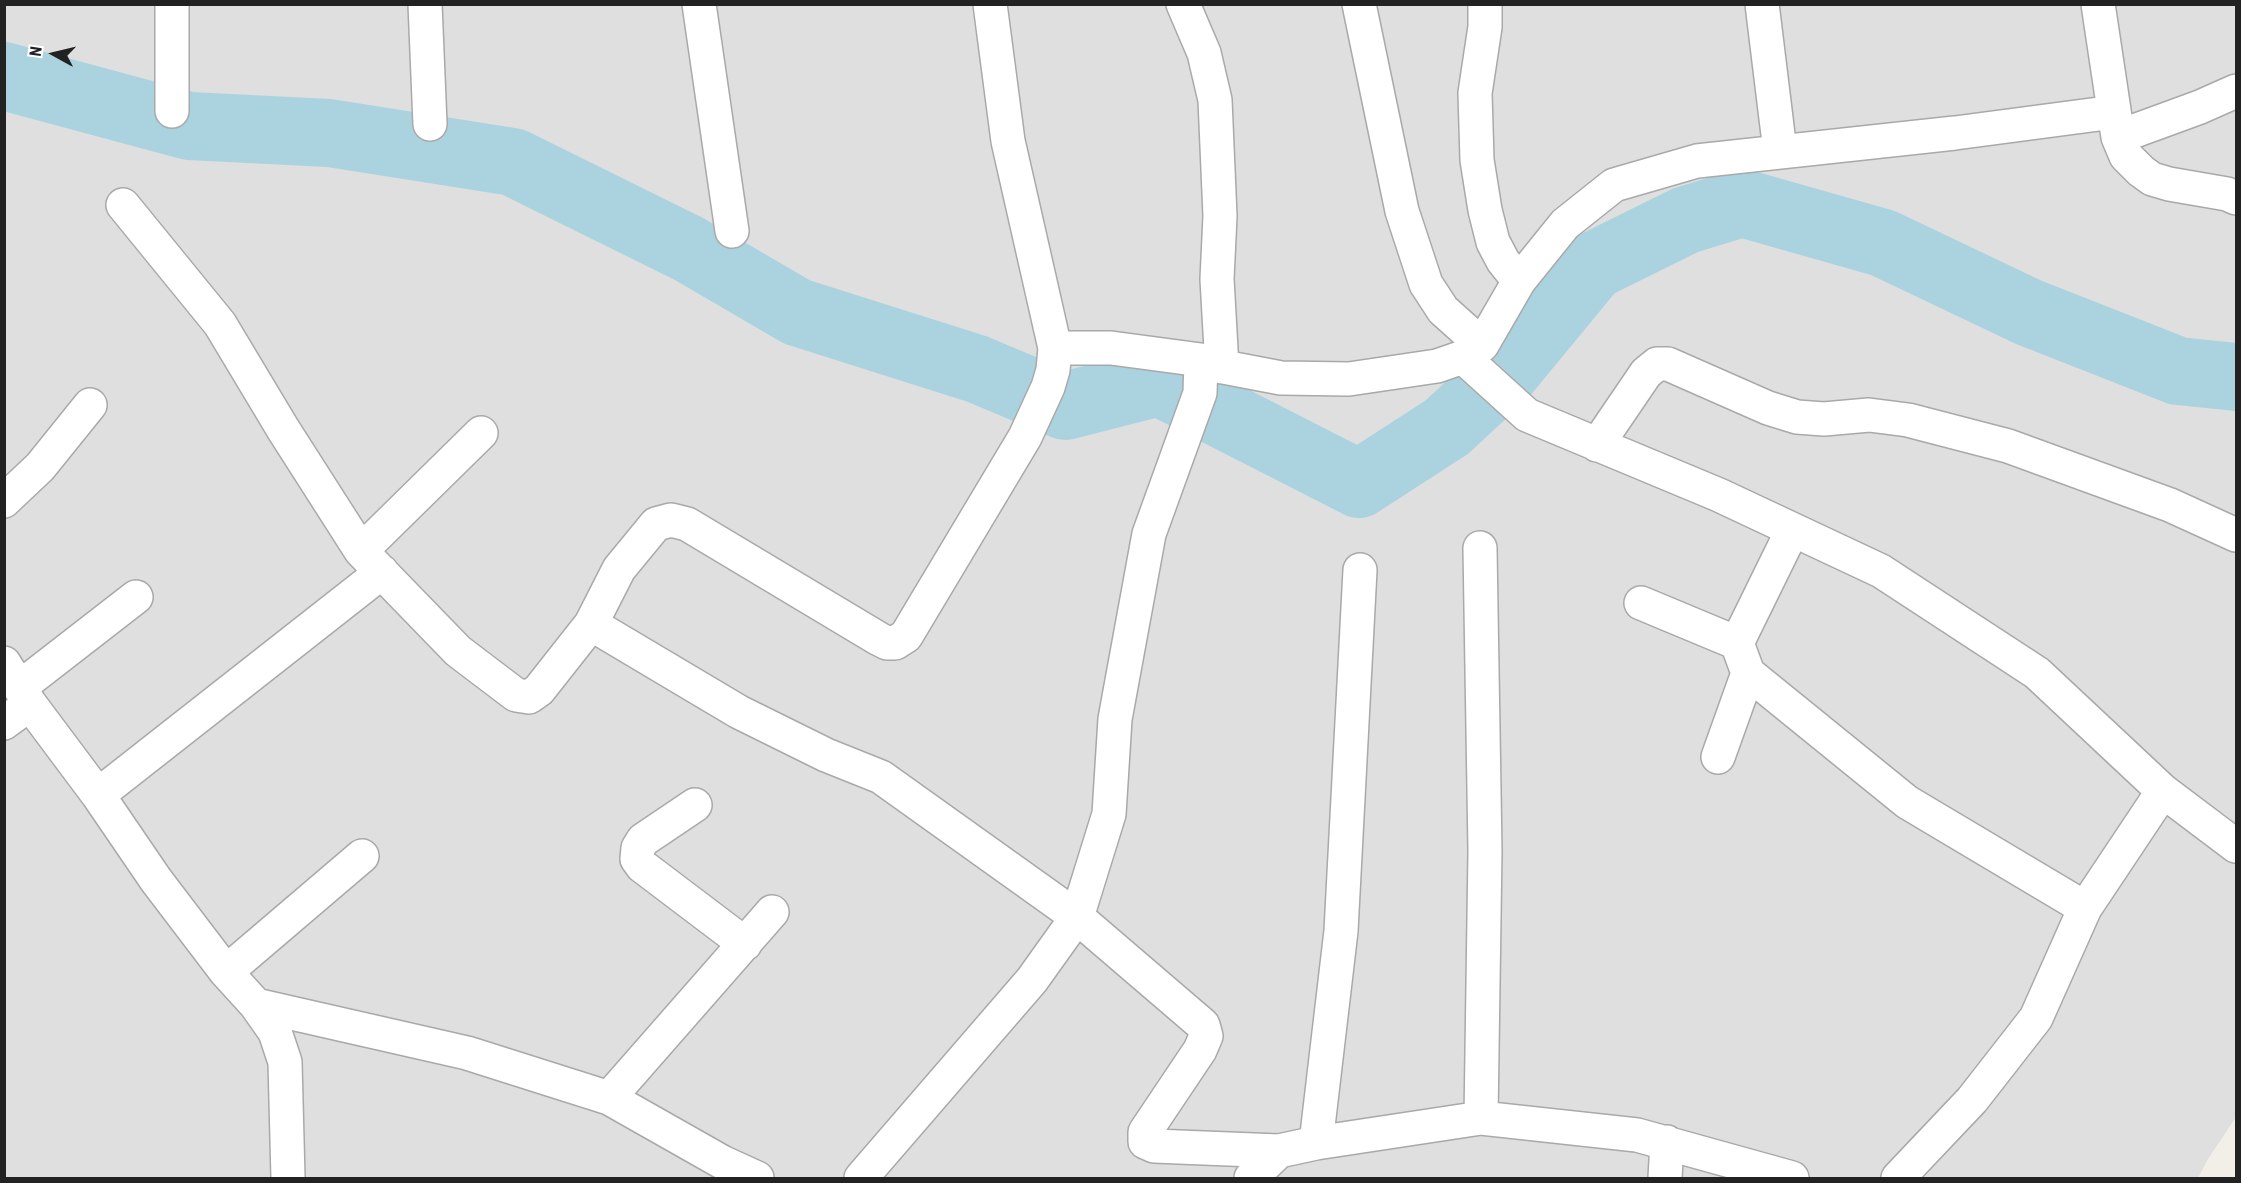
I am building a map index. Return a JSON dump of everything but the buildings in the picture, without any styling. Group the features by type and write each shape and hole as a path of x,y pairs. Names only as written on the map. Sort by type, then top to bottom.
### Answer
{"street":[{"path":"172,4 172,111"},
{"path":"425,4 430,124"},
{"path":"699,4 732,231"},
{"path":"123,205 220,324 283,429 371,561 458,651 516,695 529,697 539,690 591,624 619,569 656,524 671,520 687,524 879,639 895,644 906,636 1025,437 1048,387 1055,348 1008,141 990,4"},
{"path":"861,1179 1032,980 1077,917 1109,814 1114,719 1149,534 1211,363 1220,216 1215,100 1204,53 1183,4"},
{"path":"1359,4 1402,210 1426,284 1474,358 1527,415 1719,495 1881,572 2037,673 2163,791 2236,846"},
{"path":"1485,4 1485,27 1475,93 1477,160 1493,242 1503,261 1519,281"},
{"path":"1762,4 1780,151"},
{"path":"2098,4 2116,124 2126,156 2152,178 2169,184 2227,194 2236,198"},
{"path":"1055,348 1111,348 1211,363 1281,378 1349,379 1415,370 1474,358 1519,281 1565,224 1614,186 1697,160 1954,133 2116,124 2200,106 2236,91"},
{"path":"1598,445 1646,373 1657,364 1668,364 1768,408 1797,417 1824,419 1869,416 1908,420 2008,446 2170,505 2236,535"},
{"path":"4,501 40,467 90,405"},
{"path":"98,795 371,561 482,433"},
{"path":"1718,757 1743,658 1792,531"},
{"path":"1480,548 1485,851 1481,1118"},
{"path":"1316,1143 1341,931 1360,570"},
{"path":"136,597 15,694 98,795 156,880 275,1032 285,1062 288,1179"},
{"path":"1641,603 1743,658 1907,802 2085,908"},
{"path":"591,624 739,712 826,755 881,777 1077,917 1203,1025 1206,1036 1200,1050 1145,1132 1145,1143 1154,1146 1279,1151 1316,1143 1481,1118 1638,1135 1791,1179"},
{"path":"1898,1179 1972,1101 2036,1018 2085,908 2163,791"},
{"path":"695,805 643,840 638,848 636,859 642,866 745,944"},
{"path":"226,972 362,856"},
{"path":"609,1098 772,912"},
{"path":"256,1005 467,1053 609,1098 722,1162 757,1179"},
{"path":"1665,1179 1667,1142"},
{"path":"1251,1179 1279,1151"}],"shaded area":[{"path":"5,5 2236,5 2236,1117 2198,1178 5,1178"}],"waterway":[{"path":"4,76 189,126 329,133 513,162 689,249 797,312 977,369 1065,406 1159,382 1359,484 1447,427 1503,375 1593,266 1686,220 1742,203 1883,243 2028,312 2178,371 2236,377"}]}
